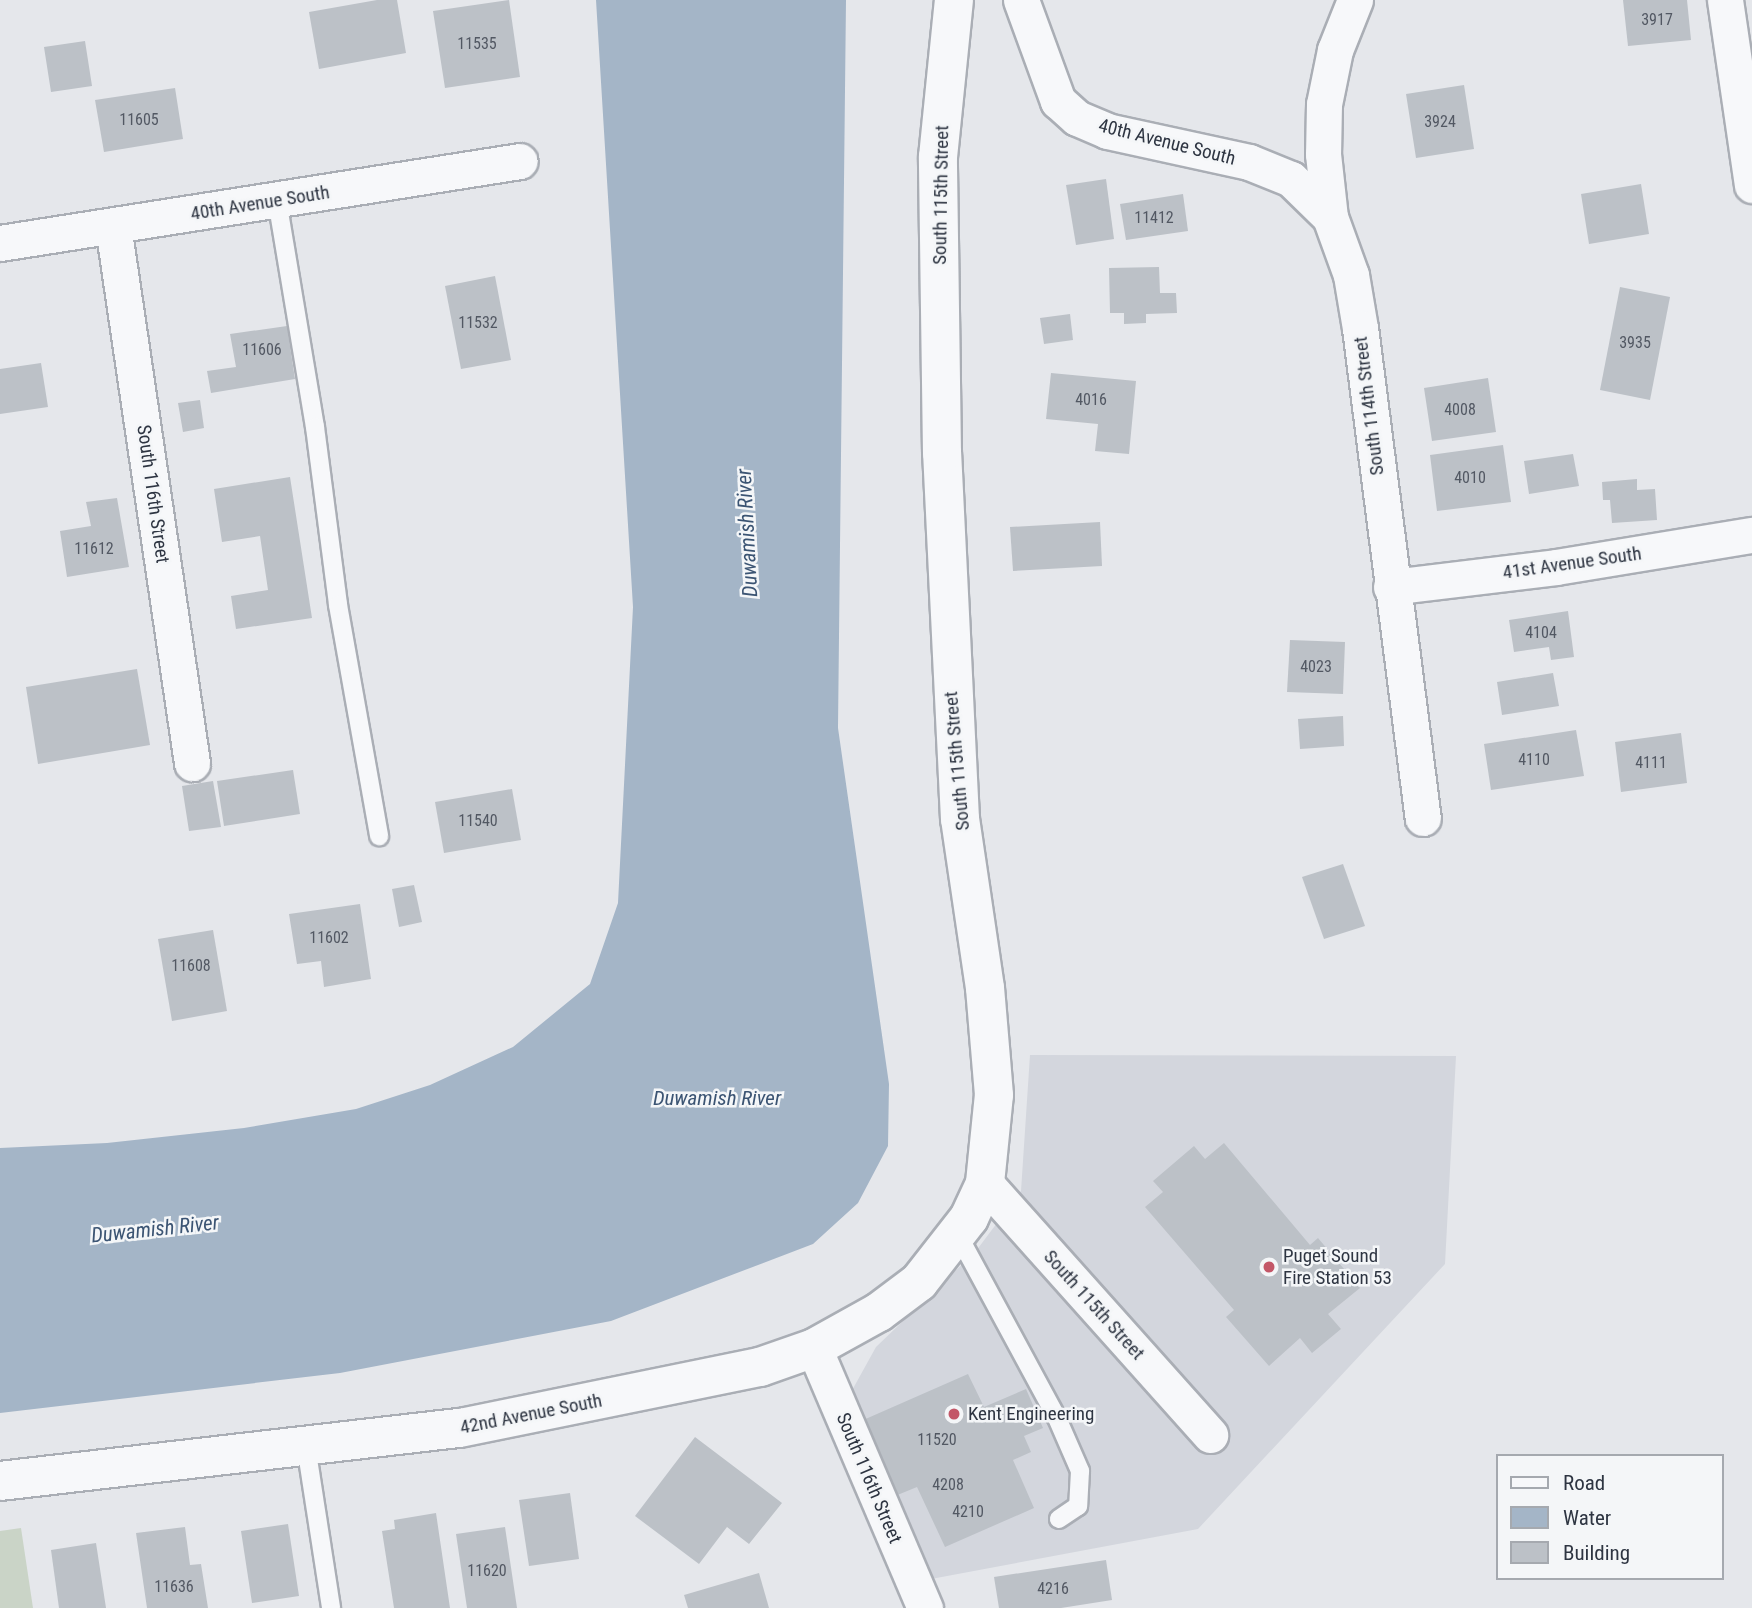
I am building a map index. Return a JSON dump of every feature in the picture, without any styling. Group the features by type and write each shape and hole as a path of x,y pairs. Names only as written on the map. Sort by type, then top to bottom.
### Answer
{"street":[{"name":"South 115th Street","path":"954,0 938,157 942,453 960,819 985,988 994,1095 985,1183 1210,1435"},
{"name":"40th Avenue South","path":"1021,0 1058,101 1077,118 1107,131 1249,162 1292,179 1330,217"},
{"name":"South 114th Street","path":"1355,0 1335,50 1324,104 1323,154 1330,217 1351,275 1360,327 1391,587 1423,818"},
{"path":"1725,0 1752,185"},
{"name":"40th Avenue South","path":"0,243 520,161"},
{"name":"South 116th Street","path":"113,226 192,763"},
{"name":"41st Avenue South","path":"1391,587 1752,535"},
{"name":"42nd Avenue South","path":"0,1481 306,1446 514,1418 702,1381 814,1348 879,1312 919,1282 958,1235 985,1183"},
{"name":"South 116th Street","path":"814,1348 925,1608"}],"lane":[{"path":"277,200 315,427 338,605 379,836"},
{"path":"958,1235 1057,1418 1080,1471 1077,1506 1059,1519"},
{"path":"306,1446 331,1608"}],"shaded area":[{"name":"Puget Sound Fire Station 53","path":"1030,1055 1456,1056 1445,1264 1198,1529 931,1579 850,1394 876,1347 976,1251 1021,1191"},
{"path":"21,1528 33,1608 0,1608 0,1531"}],"water":[{"name":"Duwamish River","path":"596,0 846,0 838,728 889,1084 888,1146 858,1203 813,1244 611,1321 340,1373 0,1413 0,1148 107,1143 244,1128 356,1109 430,1085 513,1047 590,984 618,903 633,607"}],"building":[{"path":"377,0 397,0 406,53 319,69 309,12"},
{"path":"509,0 520,77 445,88 433,11"},
{"path":"1623,0 1687,0 1691,40 1628,46"},
{"path":"85,41 92,86 51,92 44,47"},
{"path":"1464,85 1474,149 1416,158 1406,94"},
{"path":"175,88 183,139 104,152 95,100"},
{"path":"1106,179 1114,239 1076,245 1066,185"},
{"path":"1641,184 1649,234 1589,244 1581,194"},
{"path":"1183,194 1188,231 1126,240 1120,204"},
{"path":"1159,267 1160,293 1176,293 1177,313 1146,314 1146,323 1124,324 1124,313 1110,313 1109,268"},
{"path":"495,276 511,360 461,369 445,286"},
{"path":"1620,287 1670,297 1650,400 1600,390"},
{"path":"1070,314 1073,340 1044,344 1040,318"},
{"path":"287,326 295,379 211,393 207,371 236,367 230,334"},
{"path":"41,363 48,407 0,414 0,369"},
{"path":"1051,373 1136,381 1129,454 1095,451 1098,424 1046,419"},
{"path":"1488,378 1496,432 1432,441 1424,388"},
{"path":"200,400 204,428 183,432 178,403"},
{"path":"1503,445 1511,502 1437,511 1430,455"},
{"path":"1573,454 1579,486 1529,494 1524,461"},
{"path":"290,477 312,618 236,629 231,596 268,590 260,536 222,542 214,489"},
{"path":"1637,479 1637,490 1655,489 1657,520 1612,523 1610,500 1603,500 1602,482"},
{"path":"117,498 129,567 67,577 60,531 91,526 86,502"},
{"path":"1100,522 1102,566 1013,571 1010,527"},
{"path":"1568,611 1574,657 1551,660 1549,647 1514,652 1509,620"},
{"path":"1290,640 1345,642 1343,694 1287,692"},
{"path":"137,669 150,745 38,764 26,687"},
{"path":"1553,673 1559,706 1502,715 1497,682"},
{"path":"1343,716 1344,746 1300,749 1298,719"},
{"path":"1576,730 1584,776 1491,790 1484,744"},
{"path":"1681,733 1687,783 1621,792 1615,742"},
{"path":"293,770 300,814 224,826 217,781"},
{"path":"213,781 221,827 189,831 182,786"},
{"path":"512,789 521,840 444,853 435,802"},
{"path":"1343,864 1365,926 1324,939 1302,877"},
{"path":"414,885 422,922 399,927 392,889"},
{"path":"360,904 371,979 324,987 321,961 297,964 289,914"},
{"path":"213,930 227,1011 172,1021 158,939"},
{"name":"Puget Sound Fire Station 53","path":"1224,1143 1310,1245 1318,1238 1360,1288 1328,1314 1341,1329 1312,1353 1300,1338 1269,1366 1226,1317 1234,1310 1145,1207 1163,1192 1153,1181 1194,1146 1205,1159"},
{"path":"968,1374 984,1407 1026,1389 1043,1428 1024,1436 1031,1452 1013,1460 1034,1508 945,1547 917,1487 895,1496 861,1421"},
{"path":"695,1437 782,1503 749,1544 727,1527 699,1564 635,1516"},
{"path":"570,1493 579,1559 529,1566 519,1500"},
{"path":"436,1513 450,1608 394,1608 382,1531 395,1529 394,1520"},
{"path":"288,1524 299,1596 252,1603 241,1531"},
{"path":"185,1527 190,1565 201,1564 208,1608 147,1608 136,1533"},
{"path":"505,1527 517,1608 467,1608 456,1534"},
{"path":"96,1543 106,1608 59,1608 51,1550"},
{"path":"1106,1560 1112,1600 1061,1608 999,1608 994,1577"},
{"path":"759,1573 769,1608 688,1608 684,1595"}],"place":[{"name":"Puget Sound Fire Station 53","path":"1269,1267"},
{"name":"Kent Engineering","path":"954,1414"}]}
